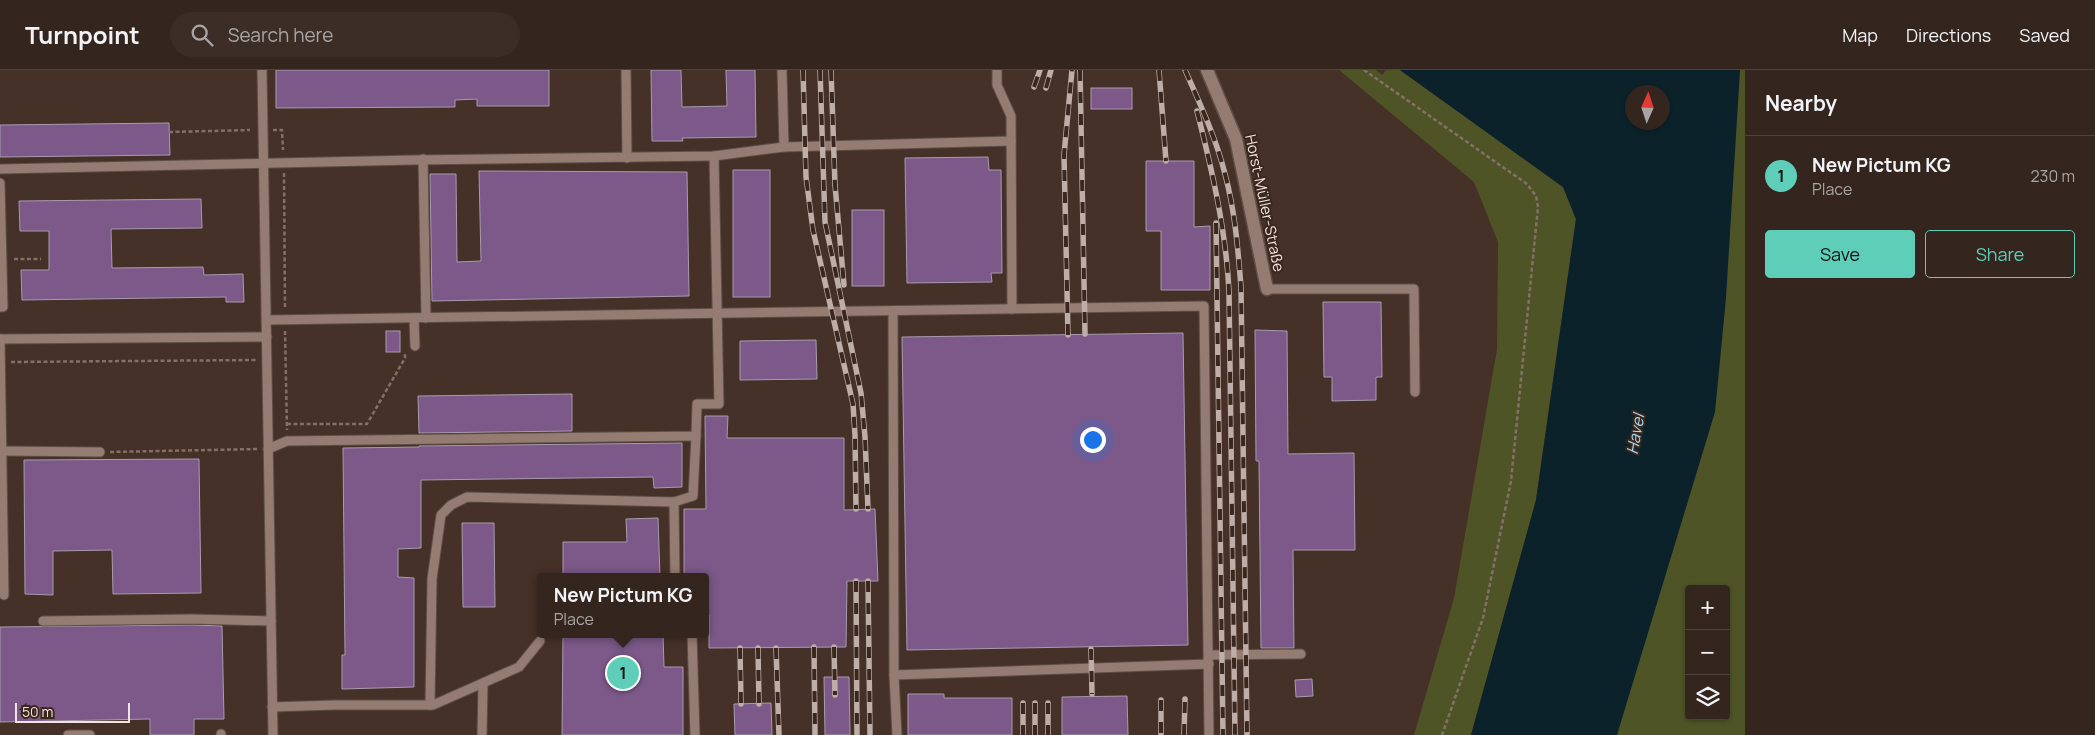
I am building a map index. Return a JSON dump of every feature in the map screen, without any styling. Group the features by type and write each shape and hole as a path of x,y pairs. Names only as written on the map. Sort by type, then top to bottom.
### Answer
{"street":[{"name":"Horst-Müller-Straße","path":"1207,70 1236,140 1267,289"}],"lane":[{"path":"262,70 273,735"},
{"path":"626,70 627,158"},
{"path":"782,70 784,147"},
{"path":"997,70 997,85 1011,116 1012,309"},
{"path":"0,169 714,156 784,147 1011,141"},
{"path":"430,705 432,579 441,515 451,505 467,497 674,502 693,496 697,404 719,404 714,156"},
{"path":"423,160 426,318"},
{"path":"0,182 3,260 3,307 0,307"},
{"path":"1267,289 1414,289 1415,392"},
{"path":"267,320 1204,306 1210,735"},
{"path":"893,311 894,676 897,735"},
{"path":"414,318 415,346"},
{"path":"4,595 0,339 267,337"},
{"path":"268,449 287,441 696,436"},
{"path":"2,451 100,452"},
{"path":"674,502 675,573"},
{"path":"43,621 191,619 271,621"},
{"path":"692,638 695,735"},
{"path":"272,707 430,705 519,667 540,641"},
{"path":"894,676 1302,654"},
{"path":"482,735 483,684"},
{"path":"68,735 90,735"}],"path":[{"path":"1364,70 1527,184 1536,196 1538,207 1511,481 1483,618 1442,735"},
{"path":"3,260 41,259"},
{"path":"287,424 367,424 405,358 405,348"},
{"path":"1,362 286,360"},
{"path":"100,452 268,449"}],"green space":[{"path":"1339,70 1376,70 1382,75 1386,70 1400,70 1563,187 1576,219 1536,500 1471,735 1414,735 1454,598 1497,349 1498,242 1474,182"},
{"path":"1727,70 1745,70 1745,735 1605,735"}],"water":[{"name":"Havel","path":"1400,70 1740,70 1726,298 1715,412 1617,735 1471,735 1536,500 1576,219 1563,187"}],"building":[{"path":"276,70 549,70 549,106 477,106 477,99 455,100 455,107 276,108"},
{"path":"651,70 681,70 682,107 727,106 726,70 755,70 756,137 682,138 683,141 652,141"},
{"path":"1091,88 1132,88 1132,109 1091,109"},
{"path":"169,123 170,155 0,157 0,125"},
{"path":"988,157 989,170 1001,170 1002,273 991,273 992,282 907,283 905,158"},
{"path":"1146,161 1194,161 1194,227 1210,226 1210,290 1161,290 1161,231 1146,231"},
{"path":"733,170 770,170 770,297 733,297"},
{"path":"479,171 687,172 689,296 432,301 430,174 456,174 457,262 481,261"},
{"path":"201,199 202,228 111,229 112,268 203,267 204,275 243,274 244,302 226,302 226,297 22,300 21,270 49,270 49,231 20,231 19,201"},
{"path":"852,210 884,210 884,286 852,286"},
{"path":"1323,302 1381,302 1382,377 1376,377 1376,400 1332,401 1332,377 1324,377"},
{"path":"1255,330 1287,331 1288,454 1354,453 1355,550 1293,550 1294,648 1261,648 1259,461 1256,461"},
{"path":"386,331 400,331 400,352 386,352"},
{"path":"1183,333 1188,645 907,650 902,337"},
{"path":"816,340 817,379 740,380 740,341"},
{"path":"572,394 572,431 419,433 418,396"},
{"path":"705,416 728,416 727,438 844,438 844,510 875,509 878,581 847,581 846,647 709,648 709,573 684,573 684,509 706,509"},
{"path":"682,443 682,487 654,488 653,477 421,480 421,548 398,549 398,577 414,578 414,687 342,689 342,655 345,655 343,448"},
{"path":"199,459 201,593 113,594 112,550 53,551 53,595 25,594 24,460"},
{"path":"658,518 660,573 563,573 563,542 627,542 626,519"},
{"path":"462,523 494,523 495,607 463,607"},
{"path":"222,626 224,719 194,719 194,735 150,735 150,719 0,722 0,627"},
{"path":"563,638 663,638 664,667 683,667 683,735 562,735"},
{"path":"824,677 849,677 850,735 825,735"},
{"path":"1312,679 1313,696 1296,697 1295,680"},
{"path":"908,694 944,694 944,698 1012,698 1012,735 908,735"},
{"path":"1127,696 1128,735 1062,735 1062,697"},
{"path":"771,703 772,735 735,735 734,704"}],"railway":[{"path":"803,70 806,177 813,230 853,404 856,509"},
{"path":"820,70 825,222 861,393 868,509"},
{"path":"831,70 835,185 844,285"},
{"path":"1034,87 1040,70"},
{"path":"1046,88 1051,70"},
{"path":"1068,335 1064,155 1072,70"},
{"path":"1080,70 1085,334"},
{"path":"1159,70 1166,161"},
{"path":"1185,70 1217,147 1231,202 1239,259 1241,287 1247,735"},
{"path":"1197,111 1222,223 1229,291 1235,735"},
{"path":"1216,223 1223,735"},
{"path":"856,581 857,735"},
{"path":"868,581 870,735"},
{"path":"814,647 815,735"},
{"path":"834,647 835,695"},
{"path":"740,648 741,704"},
{"path":"758,648 759,704"},
{"path":"776,648 779,735"},
{"path":"1091,649 1092,694"},
{"path":"1184,735 1185,699"},
{"path":"1161,700 1161,735"},
{"path":"1023,703 1023,735"},
{"path":"1035,703 1035,735"},
{"path":"1048,703 1048,735"}],"place":[{"name":"New Pictum KG","path":"623,673"}]}
